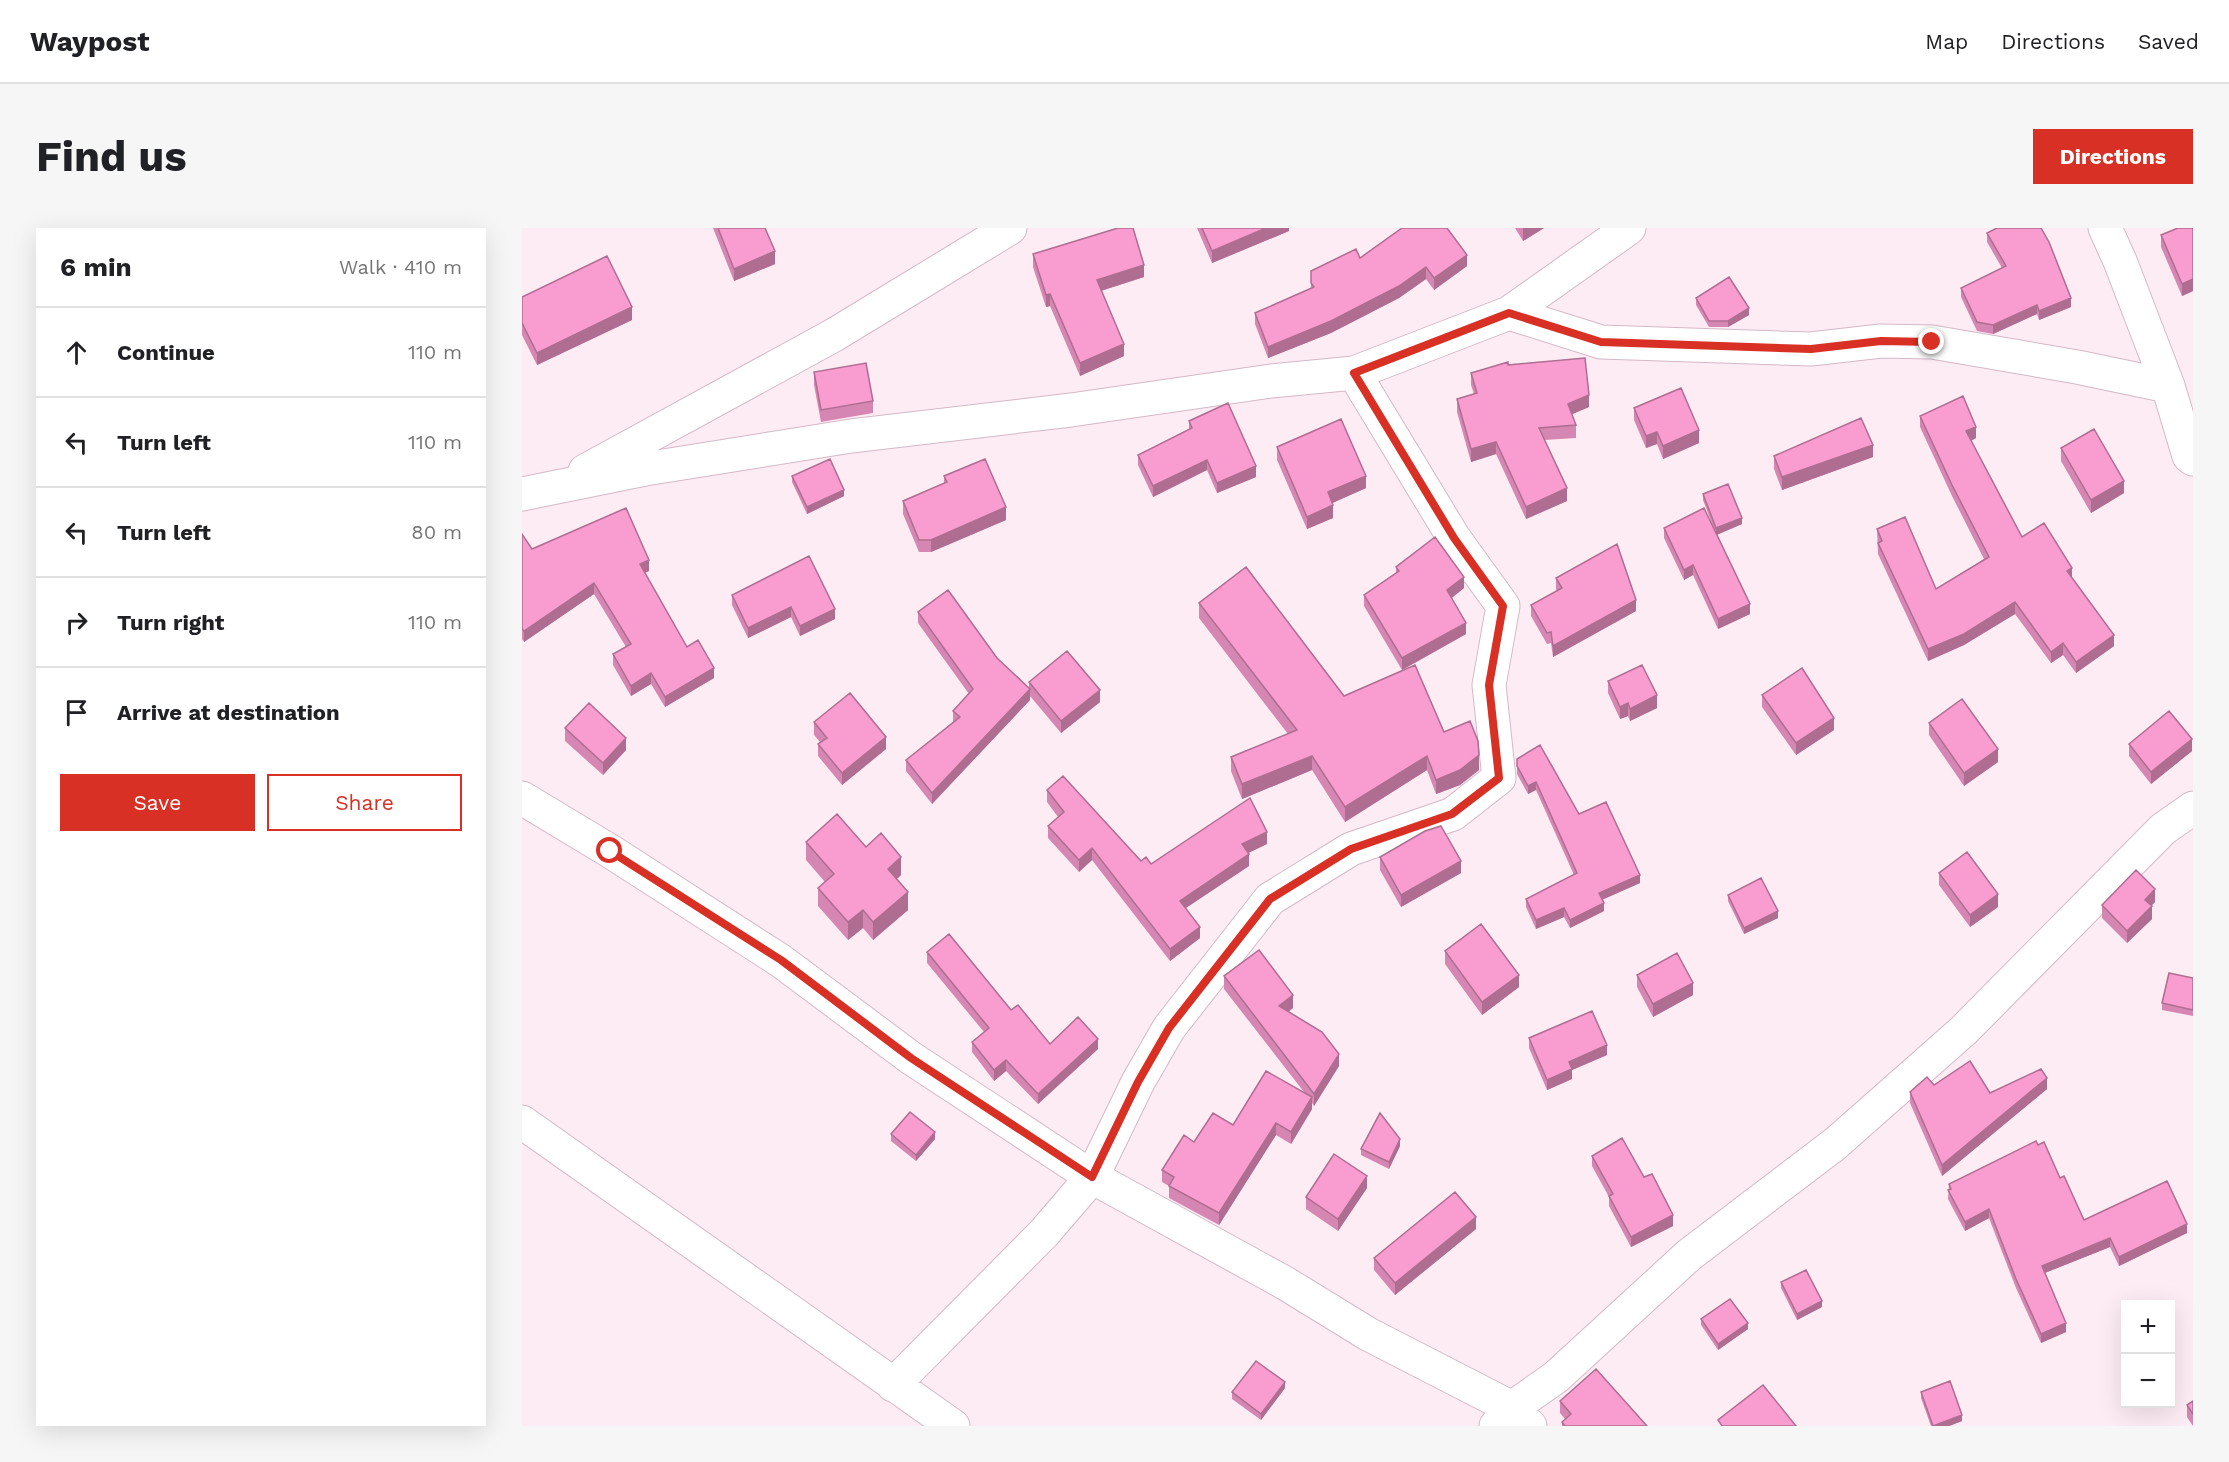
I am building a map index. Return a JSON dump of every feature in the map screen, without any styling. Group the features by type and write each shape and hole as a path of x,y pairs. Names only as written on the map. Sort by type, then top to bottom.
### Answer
{"street":[{"path":"554,488 834,334 1010,228"},
{"path":"522,494 645,469 851,436 1071,410 1271,381 1354,373 1509,313 1629,228"},
{"path":"2105,228 2168,386 2189,456 2193,459"},
{"path":"1509,313 1601,342 1811,349 1881,341 1932,342 2078,367 2168,386"},
{"path":"893,1385 1044,1233 1092,1177 1138,1082 1169,1028 1270,899 1351,849 1452,814 1499,778 1489,685 1503,606 1454,538 1354,373"},
{"path":"522,798 781,960 911,1058 1092,1177 1285,1283 1513,1420 1556,1377 1689,1255 1835,1144 1963,1031 2163,830 2193,808"},
{"path":"522,1122 953,1426"}],"building":[{"path":"718,228 765,228 775,251 734,269"},
{"path":"1118,228 1133,228 1144,265 1097,280 1124,344 1080,363 1050,294 1046,295 1033,254"},
{"path":"1202,228 1266,228 1212,251"},
{"path":"1402,228 1447,228 1467,255 1434,278 1426,267 1399,286 1331,321 1268,347 1255,313 1314,287 1311,283 1311,271 1356,249 1360,258"},
{"path":"1997,228 2041,228 2049,242 2071,298 2039,311 2037,305 1993,325 1977,322 1961,288 2006,266 1987,233"},
{"path":"2178,228 2193,228 2193,279 2182,284 2161,235"},
{"path":"607,256 632,307 537,353 522,323 522,297"},
{"path":"1729,277 1749,308 1728,321 1709,321 1696,298"},
{"path":"1585,358 1589,395 1568,404 1576,425 1539,428 1567,488 1526,507 1496,442 1471,449 1457,399 1477,393 1471,373 1508,362 1508,365"},
{"path":"866,363 873,401 821,410 814,372"},
{"path":"1681,388 1699,430 1663,446 1657,432 1646,436 1634,408"},
{"path":"1963,396 1976,427 1966,431 2022,537 2044,523 2072,568 2067,571 2114,635 2076,662 2063,643 2051,652 2015,602 1964,634 1928,649 1878,543 1882,541 1877,529 1905,517 1936,589 1989,557 1920,416"},
{"path":"1228,403 1256,466 1217,483 1207,460 1153,486 1138,455 1192,428 1189,421"},
{"path":"1861,418 1873,445 1782,477 1774,456"},
{"path":"1341,419 1366,476 1328,492 1333,505 1307,517 1277,447"},
{"path":"2094,429 2124,481 2091,500 2061,448"},
{"path":"830,459 844,490 807,507 792,476"},
{"path":"985,459 1006,507 931,540 919,540 903,501 947,482 944,476"},
{"path":"1728,484 1742,518 1716,528 1703,494"},
{"path":"626,508 649,560 640,564 687,647 698,640 714,668 665,697 651,673 631,686 613,654 631,644 594,583 524,631 522,629 522,534 532,549"},
{"path":"1704,508 1750,604 1718,619 1693,565 1684,570 1664,528"},
{"path":"1435,537 1464,577 1447,590 1466,623 1402,658 1364,595 1399,571 1396,567"},
{"path":"1617,544 1636,600 1553,646 1551,632 1547,633 1531,605 1562,588 1556,578"},
{"path":"809,556 835,609 800,626 791,607 748,628 732,595"},
{"path":"1246,567 1344,696 1415,665 1444,732 1470,721 1478,741 1479,755 1460,770 1436,780 1427,756 1345,807 1312,756 1242,784 1231,757 1297,730 1199,603"},
{"path":"948,590 997,658 1030,689 932,793 906,760 960,717 953,711 973,689 918,612"},
{"path":"1067,651 1100,690 1061,721 1029,682"},
{"path":"1642,665 1657,695 1630,709 1628,703 1620,707 1608,681"},
{"path":"1802,668 1834,718 1796,743 1762,695"},
{"path":"850,693 886,737 842,773 818,744 827,738 814,722"},
{"path":"1962,699 1998,749 1964,773 1929,723"},
{"path":"589,703 626,738 603,763 565,728"},
{"path":"2169,711 2192,739 2151,772 2129,744"},
{"path":"1540,745 1579,814 1606,802 1640,875 1599,893 1604,903 1570,920 1564,908 1536,920 1526,899 1577,873 1536,782 1528,786 1517,766 1517,759"},
{"path":"1063,776 1141,861 1146,857 1151,864 1250,798 1267,832 1242,844 1249,854 1180,901 1200,927 1170,949 1092,848 1079,860 1048,826 1064,812 1047,790"},
{"path":"837,814 866,847 881,833 901,857 888,869 908,892 873,922 863,910 848,922 818,888 834,874 806,842"},
{"path":"1441,826 1461,861 1401,895 1380,857 1425,831"},
{"path":"1967,852 1998,894 1970,915 1939,873"},
{"path":"2136,870 2155,889 2145,900 2152,906 2127,931 2102,905"},
{"path":"1761,878 1778,911 1744,928 1728,895"},
{"path":"1481,924 1519,975 1482,1002 1445,951"},
{"path":"949,934 1011,1010 1018,1005 1050,1044 1078,1017 1098,1039 1038,1094 1006,1060 994,1070 972,1042 989,1028 927,952"},
{"path":"1259,950 1293,995 1279,1006 1322,1032 1339,1054 1314,1094 1224,976"},
{"path":"1677,953 1693,983 1653,1004 1637,975"},
{"path":"2169,973 2193,978 2193,1010 2162,1003"},
{"path":"1592,1011 1607,1045 1569,1062 1572,1069 1547,1080 1529,1038"},
{"path":"1970,1061 1990,1093 2041,1069 2047,1078 1942,1165 1910,1092 1927,1077 1934,1085"},
{"path":"1266,1071 1312,1097 1291,1132 1276,1123 1219,1213 1169,1186 1174,1177 1162,1170 1184,1135 1194,1142 1213,1113 1233,1125"},
{"path":"910,1112 935,1132 916,1155 891,1134"},
{"path":"1380,1113 1400,1139 1389,1162 1361,1149"},
{"path":"1622,1138 1644,1177 1652,1174 1673,1215 1631,1237 1609,1196 1613,1194 1592,1156"},
{"path":"2036,1141 2038,1145 2044,1142 2060,1178 2064,1176 2084,1220 2167,1181 2187,1224 2119,1257 2110,1238 2042,1266 2066,1323 2041,1334 2016,1279 1989,1209 1965,1222 1948,1190 1951,1189 1949,1184"},
{"path":"1334,1154 1367,1176 1338,1219 1306,1197"},
{"path":"1455,1192 1476,1217 1395,1283 1374,1258"},
{"path":"1806,1270 1822,1301 1797,1314 1781,1282"},
{"path":"1730,1299 1748,1323 1718,1344 1701,1319"},
{"path":"1256,1361 1285,1382 1261,1414 1232,1392"},
{"path":"1596,1369 1647,1426 1565,1426 1562,1422 1571,1414 1560,1401"},
{"path":"1950,1381 1962,1415 1933,1426 1921,1392"},
{"path":"1763,1385 1796,1426 1722,1426 1718,1420"},
{"path":"2193,1401 2193,1414 2187,1405"}],"route":[{"path":"610,851 781,960 911,1058 1092,1177 1138,1082 1169,1028 1270,899 1351,849 1452,814 1499,778 1489,685 1503,606 1454,538 1354,373 1509,313 1601,342 1811,349 1881,341 1932,342"}]}
